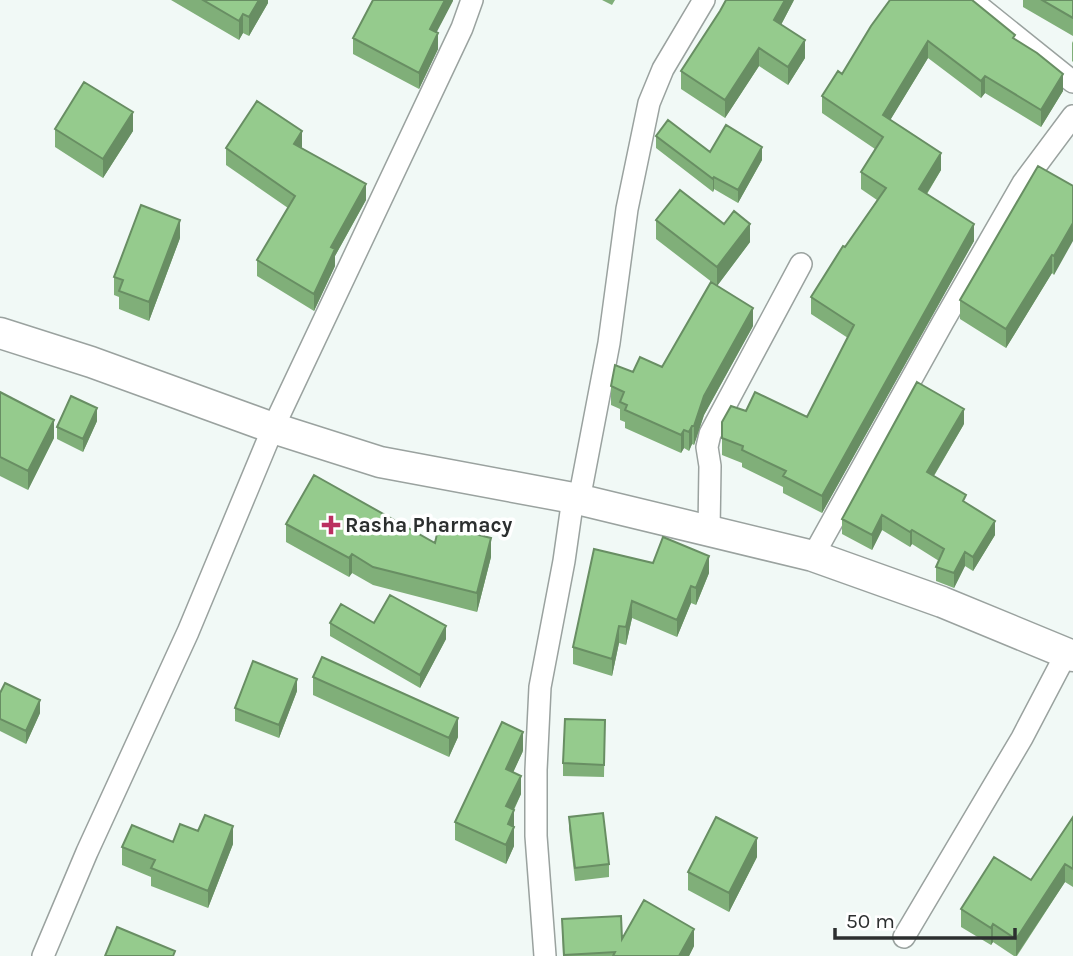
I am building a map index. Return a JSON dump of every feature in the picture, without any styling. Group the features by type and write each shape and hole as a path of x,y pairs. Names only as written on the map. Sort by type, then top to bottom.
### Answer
{"main road":[{"path":"0,333 90,362 273,428 380,462 576,499 813,556 942,602 1070,654"}],"street":[{"path":"43,956 188,632 273,428 462,28 472,0"},
{"path":"545,956 536,836 540,687 609,343 627,209 649,103 663,69 704,0"},
{"path":"971,0 1073,82"},
{"path":"813,556 1023,183 1073,116"},
{"path":"709,531 710,466 707,447 710,434 802,264"},
{"path":"904,937 1070,654"}],"building":[{"path":"203,0 259,0 249,17 243,14 239,21"},
{"path":"373,0 445,0 430,29 438,33 419,73 353,38"},
{"path":"726,0 785,0 774,20 805,40 788,67 759,48 725,100 681,71"},
{"path":"890,0 972,0 1015,35 1013,38 1063,74 1041,110 985,76 981,81 928,41 883,115 941,153 919,189 974,224 822,496 783,476 786,471 742,450 743,446 722,438 722,422 731,406 746,411 755,392 807,417 854,325 811,297 843,246 845,247 886,188 861,172 883,137 822,96 838,71 842,74"},
{"path":"1042,0 1073,0 1073,18"},
{"path":"84,82 133,112 103,159 55,129"},
{"path":"257,101 302,131 294,144 366,184 331,247 335,249 314,294 257,260 295,196 226,148"},
{"path":"668,120 710,152 726,125 762,147 738,190 714,177 713,179 656,136"},
{"path":"1038,166 1073,186 1073,223 1006,329 960,300"},
{"path":"680,190 724,224 734,211 750,224 717,267 656,220"},
{"path":"141,205 180,220 149,302 119,291 123,280 114,277"},
{"path":"711,282 753,308 704,396 694,426 689,432 684,430 681,435 625,410 627,405 620,402 624,392 611,386 615,365 633,372 640,357 662,367"},
{"path":"917,382 964,409 927,472 966,495 963,501 995,521 973,557 965,552 954,573 936,567 944,549 882,515 872,535 842,519"},
{"path":"0,392 54,420 28,471 0,457"},
{"path":"71,396 97,408 83,439 57,427"},
{"path":"314,475 435,543 439,525 491,538 477,593 373,567 352,554 349,558 286,524"},
{"path":"663,537 709,556 696,588 691,586 677,620 632,601 626,627 619,626 612,659 573,647 594,549 653,563"},
{"path":"390,595 446,626 420,675 330,623 341,604 374,623"},
{"path":"322,657 458,718 449,738 313,677"},
{"path":"253,661 297,679 279,725 235,708"},
{"path":"5,683 40,700 26,731 0,719 0,693"},
{"path":"565,719 605,720 604,765 563,763"},
{"path":"502,722 523,732 506,769 521,776 506,806 514,810 508,824 514,827 506,845 455,822"},
{"path":"603,813 609,864 575,868 569,817"},
{"path":"205,815 233,826 208,891 151,868 155,860 122,847 132,825 173,842 180,824 198,831"},
{"path":"716,817 757,838 729,893 688,872"},
{"path":"1073,817 1073,869 1065,864 1016,939 993,924 991,928 961,909 994,857 1031,880"},
{"path":"644,900 694,929 679,956 613,956 615,952 564,955 562,919 621,916 622,939"},
{"path":"117,927 175,951 173,956 105,956"}],"place":[{"name":"Rasha Pharmacy","path":"331,525"}]}
